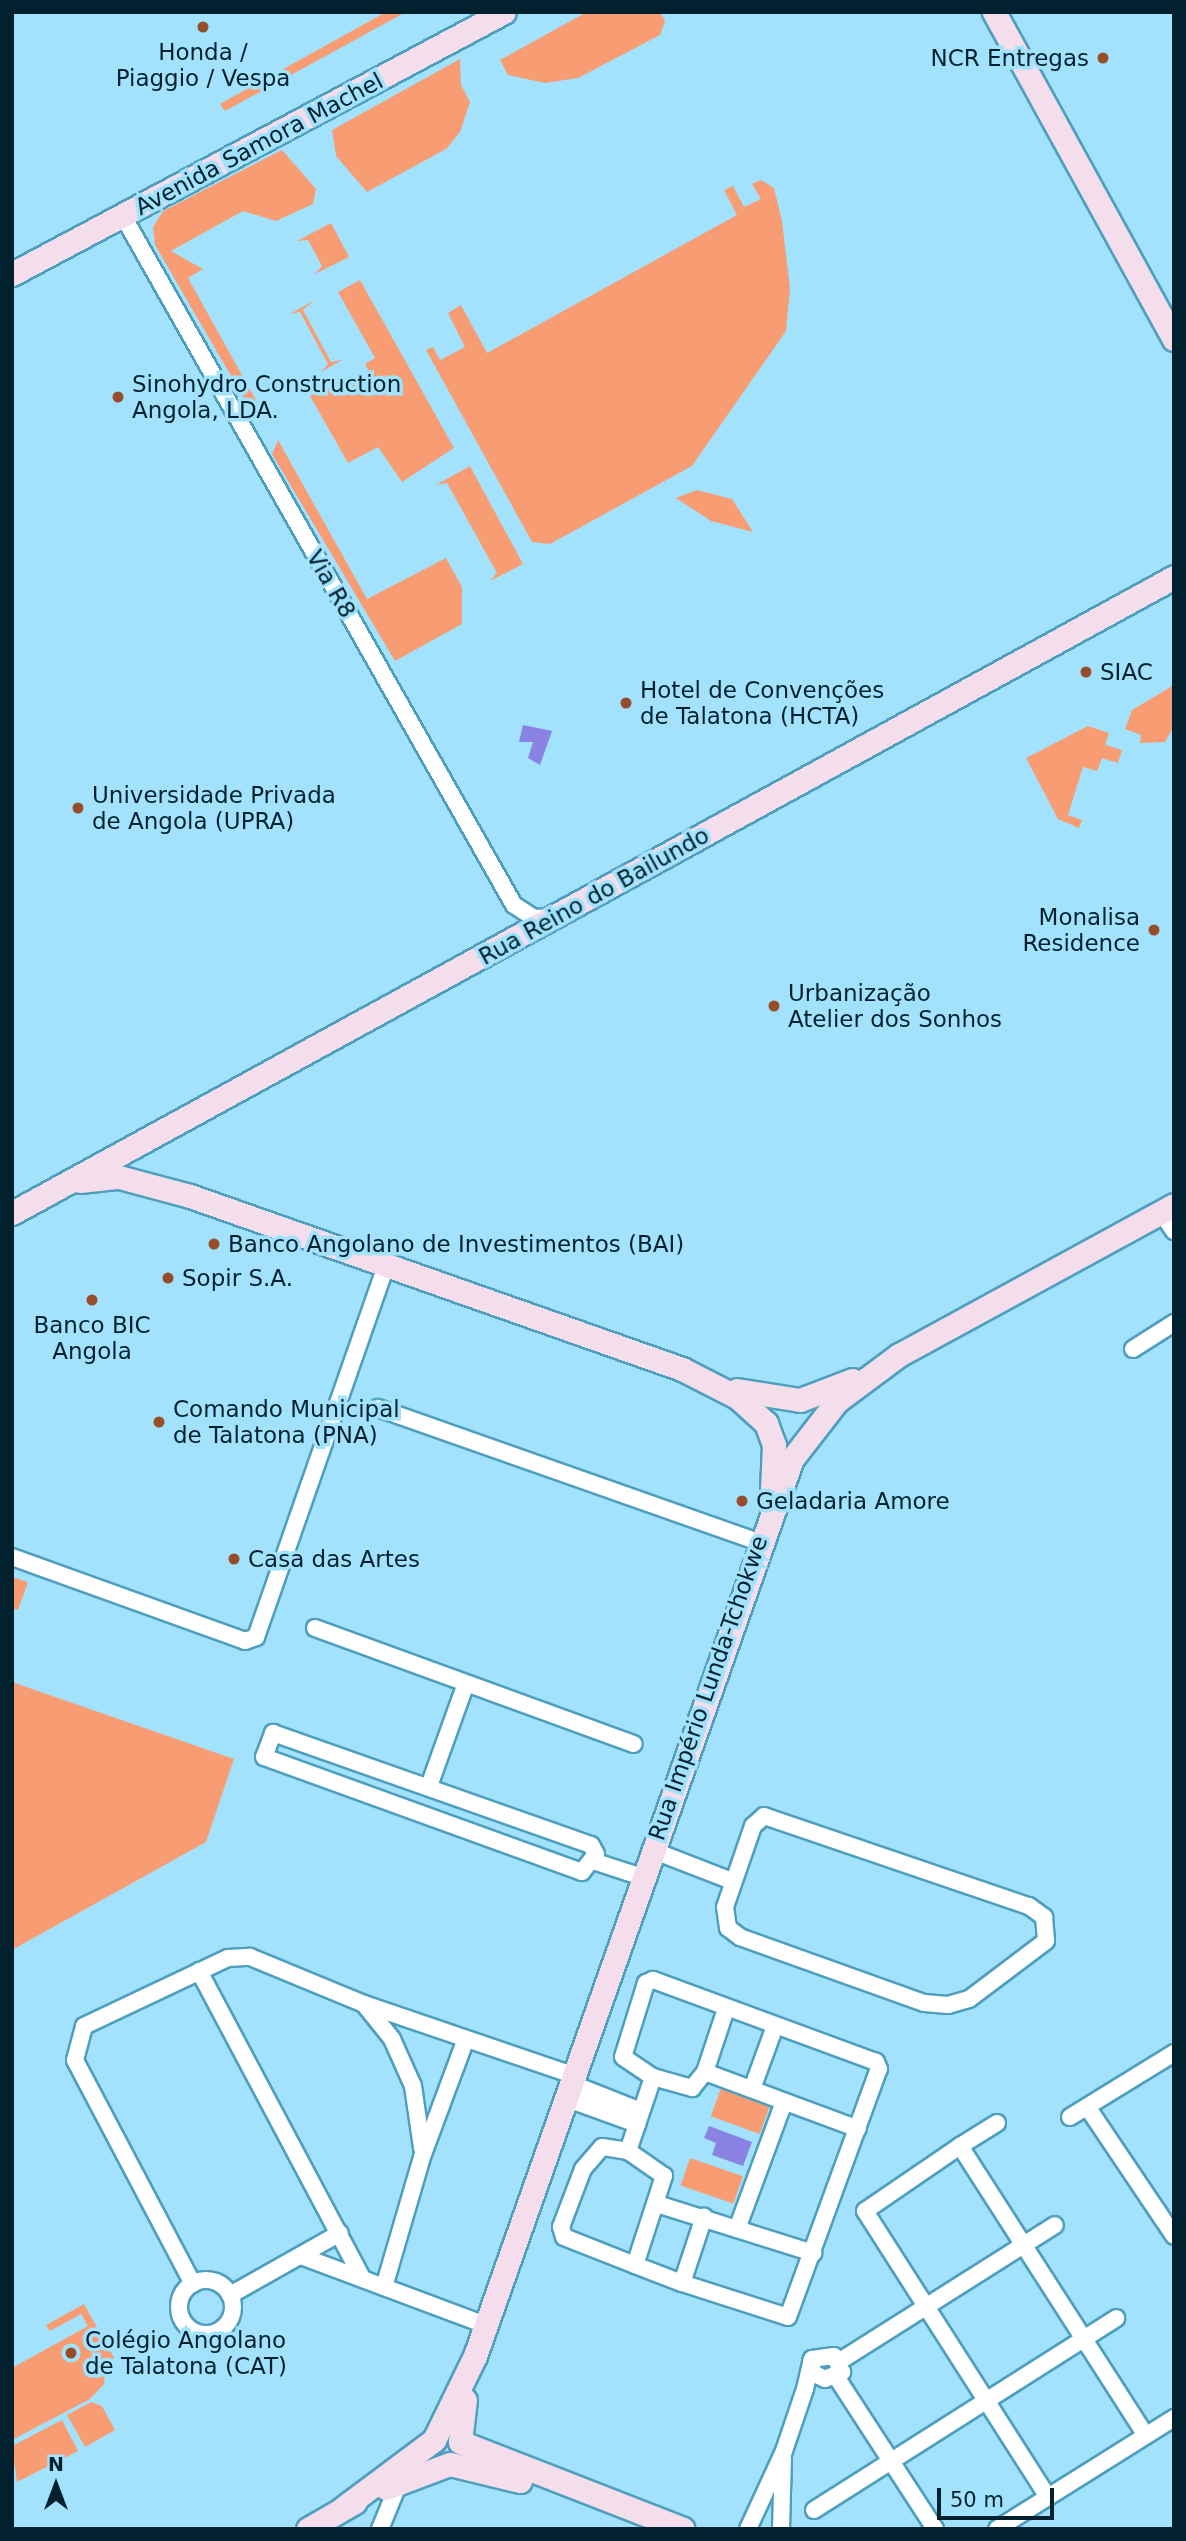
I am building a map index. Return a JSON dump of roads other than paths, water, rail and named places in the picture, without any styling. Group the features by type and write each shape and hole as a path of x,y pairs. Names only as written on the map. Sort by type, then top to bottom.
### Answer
{"street":[{"name":"Avenida Samora Machel","path":"12,274 504,12"},
{"path":"994,12 1174,339"},
{"name":"Via R8","path":"123,216 514,905 534,918 562,914"},
{"name":"Rua Reino do Bailundo","path":"12,1213 1174,577"},
{"path":"54,1190 98,1178 136,1180 769,1399 800,1400 899,1355"},
{"name":"Rua Império Lunda-Tchokwe","path":"308,2529 342,2508 434,2440 475,2356 758,1542 768,1516 815,1423 899,1355 1170,1216"},
{"path":"12,1557 245,1641 256,1637 386,1265"},
{"path":"1133,1349 1174,1323"},
{"path":"682,1369 737,1397 766,1423 775,1463 768,1516"},
{"path":"378,1408 758,1542"},
{"path":"315,1628 634,1744"},
{"path":"429,1786 466,1683"},
{"path":"273,1733 591,1845 593,1861 582,1872 262,1751 273,1733"},
{"path":"768,1815 1029,1906 1044,1917 1048,1933 1039,1952 969,1999 924,2003 733,1934 724,1914 732,1881 752,1826 768,1815"},
{"path":"652,1850 732,1881"},
{"path":"593,1861 642,1877"},
{"path":"193,2284 75,2051 84,2026 199,1971 250,1957 364,2004 466,2039 639,2117"},
{"path":"199,1971 363,2279"},
{"path":"635,2265 664,2176 628,2151 610,2146 590,2156 560,2233 635,2265 682,2283 788,2317 858,2129 879,2065 775,2026 726,2009 646,1983 622,2046 631,2065 653,2077 685,2089 698,2085 726,2009"},
{"path":"364,2004 392,2039 414,2086 422,2157"},
{"path":"752,2089 775,2026"},
{"path":"384,2287 422,2157 466,2039"},
{"path":"1070,2117 1174,2053"},
{"path":"705,2072 858,2129"},
{"path":"628,2151 653,2077"},
{"path":"737,2229 784,2102"},
{"path":"1088,2108 1172,2230"},
{"path":"997,2123 865,2211 1047,2496"},
{"path":"960,2146 1021,2247 1145,2434"},
{"path":"657,2204 813,2253"},
{"path":"682,2283 704,2217"},
{"path":"935,2529 837,2378 841,2361 1055,2225"},
{"path":"230,2295 340,2233"},
{"path":"302,2256 486,2325"},
{"path":"212,2281 230,2295 228,2322 199,2333 180,2315 182,2294 193,2284 212,2281"},
{"path":"814,2510 1116,2318"},
{"path":"754,2527 784,2451 811,2362 821,2353 841,2361"},
{"name":"Rua Império Lunda-Tchokwe","path":"342,2508 400,2481 450,2464 460,2455 475,2356"},
{"path":"811,2362 820,2377"},
{"path":"805,2389 820,2377 837,2378"},
{"path":"997,2529 1174,2418"},
{"path":"598,2500 435,2459 434,2440 450,2434 460,2442 598,2500 683,2529"},
{"path":"781,2529 784,2451"},
{"path":"380,2529 400,2481"}],"place":[{"name":"Honda / Piaggio / Vespa","path":"203,27"},
{"name":"NCR Entregas","path":"1103,58"},
{"name":"Sinohydro Construction Angola, LDA.","path":"118,397"},
{"name":"SIAC","path":"1086,672"},
{"name":"Hotel de Convenções de Talatona (HCTA)","path":"626,703"},
{"name":"Universidade Privada de Angola (UPRA)","path":"78,808"},
{"name":"Monalisa Residence","path":"1154,930"},
{"name":"Urbanização Atelier dos Sonhos","path":"774,1006"},
{"name":"Banco Angolano de Investimentos (BAI)","path":"214,1244"},
{"name":"Sopir S.A.","path":"168,1278"},
{"name":"Banco BIC Angola","path":"92,1300"},
{"name":"Comando Municipal de Talatona (PNA)","path":"159,1422"},
{"name":"Geladaria Amore","path":"742,1501"},
{"name":"Casa das Artes","path":"234,1559"},
{"name":"Colégio Angolano de Talatona (CAT)","path":"71,2353"}]}
